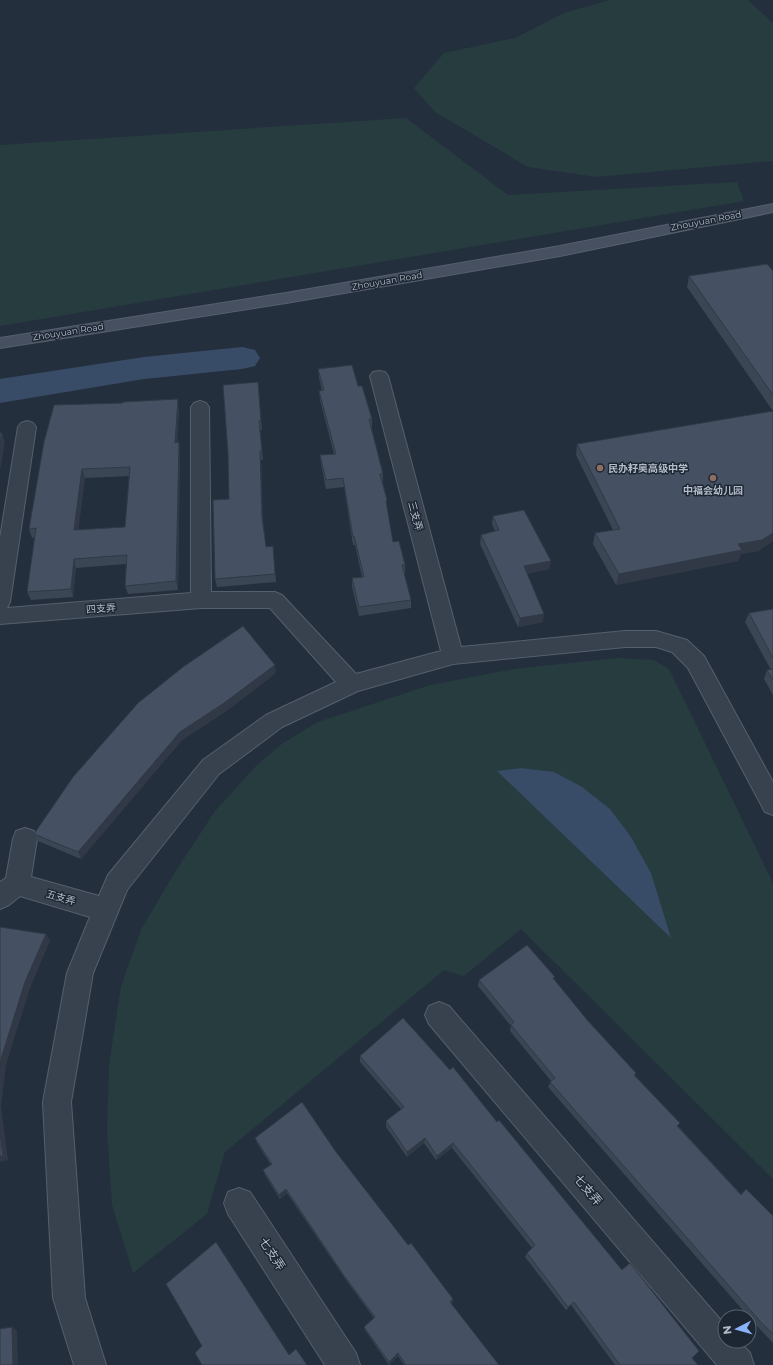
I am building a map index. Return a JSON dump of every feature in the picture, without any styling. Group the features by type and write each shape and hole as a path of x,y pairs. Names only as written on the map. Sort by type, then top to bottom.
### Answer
{"street":[{"name":"Zhouyuan Road","path":"0,343 286,298 545,253 773,208"},
{"name":"三支弄","path":"379,376 453,656"},
{"path":"200,407 201,600"},
{"path":"0,602 27,427"},
{"name":"四支弄","path":"0,616 201,600 275,600 352,684"},
{"path":"90,1365 68,1298 57,1102 80,974 117,883 211,767 274,721 352,684 453,656 625,639 656,639 679,646 696,662 773,805"},
{"name":"五支弄","path":"25,839 8,890 106,910"},
{"name":"七支弄","path":"439,1015 738,1365"},
{"name":"七支弄","path":"239,1203 344,1365"}],"green space":[{"path":"610,0 748,0 773,23 773,161 596,177 528,167 435,112 414,88 444,53 515,38 564,13"},
{"path":"406,118 508,195 737,182 744,201 0,326 0,145"},
{"path":"617,658 654,660 669,669 773,883 773,1179 521,929 464,976 444,970 225,1152 207,1214 133,1273 112,1205 107,1131 109,1065 121,986 141,930 175,872 215,811 257,765 283,743 318,722 430,685 514,669"}],"water":[{"path":"521,768 554,772 582,787 610,809 631,837 651,873 671,938 497,771"}],"building":[{"path":"767,264 773,271 773,395 689,276"},
{"path":"352,365 358,386 362,386 372,419 369,419 383,474 380,474 387,500 393,542 399,541 405,565 402,565 411,600 359,607 352,578 364,577 354,536 353,537 343,478 326,480 320,455 336,454 319,391 324,390 318,369"},
{"path":"258,382 261,421 259,421 262,451 260,451 262,517 266,547 273,546 275,574 215,579 213,500 229,499 228,453 223,385"},
{"path":"178,399 175,443 179,442 176,581 125,586 127,555 74,559 71,589 27,592 36,528 29,529 44,442 54,405","holes":["130,467 125,527 74,530 82,469"]},
{"path":"773,411 773,533 762,540 738,544 742,550 619,574 595,533 620,529 577,444"},
{"path":"0,433 2,433 0,444"},
{"path":"524,510 551,561 524,566 544,614 520,618 481,535 499,530 493,516"},
{"path":"773,609 773,658 749,613"},
{"path":"243,626 275,665 224,703 180,732 78,852 34,834 73,777 138,703 183,667"},
{"path":"773,669 773,680 767,670"},
{"path":"0,927 46,934 25,982 1,1059 0,1067"},
{"path":"527,945 555,977 553,978 588,1021 636,1073 634,1075 680,1123 677,1126 741,1195 746,1189 773,1216 773,1334 757,1318 757,1309 749,1309 550,1082 555,1078 511,1025 514,1022 479,980"},
{"path":"403,1018 450,1070 453,1067 497,1122 499,1120 622,1270 630,1263 699,1351 692,1358 698,1365 620,1365 574,1302 568,1307 527,1253 535,1245 453,1143 437,1156 425,1138 407,1152 386,1121 404,1107 360,1056"},
{"path":"302,1102 336,1152 408,1245 411,1243 453,1299 450,1302 499,1365 406,1365 398,1353 389,1362 364,1327 375,1317 345,1277 286,1189 279,1195 263,1170 272,1164 255,1138"},
{"path":"0,1132 3,1156 0,1156"},
{"path":"216,1242 289,1355 296,1349 307,1365 202,1365 195,1353 202,1346 166,1284"},
{"path":"12,1327 13,1365 0,1365 0,1329"}],"waterway":[{"path":"0,391 144,368 242,358"}],"place":[{"name":"民办籽奥高级中学","path":"600,468"},
{"name":"中福会幼儿园","path":"713,478"}]}
